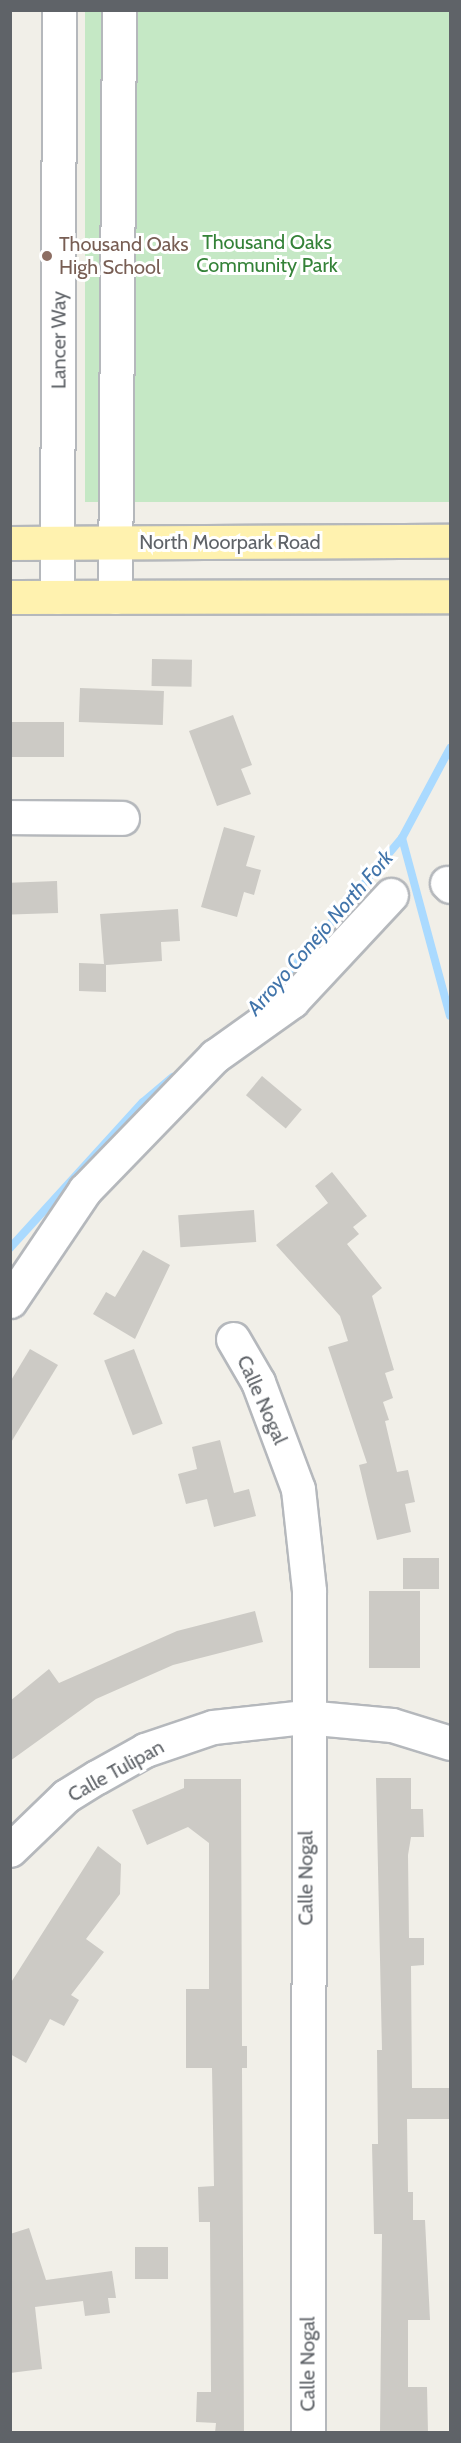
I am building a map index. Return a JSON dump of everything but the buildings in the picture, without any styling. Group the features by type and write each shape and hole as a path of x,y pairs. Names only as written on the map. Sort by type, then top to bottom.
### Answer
{"main road":[{"name":"North Moorpark Road","path":"10,543 450,541"},
{"path":"10,597 450,596"}],"street":[{"name":"Lancer Way","path":"57,597 59,10"},
{"path":"115,597 118,10"},
{"path":"10,817 122,818"},
{"path":"10,1300 85,1190 215,1056 292,1001 391,895"},
{"name":"Calle Nogal","path":"233,1339 272,1415 303,1514 309,1591 305,1717 308,2433"},
{"name":"Calle Tulipan","path":"10,1850 66,1796 145,1750 213,1727 305,1717 392,1725 450,1743"}],"green space":[{"name":"Thousand Oaks Community Park","path":"85,11 450,11 450,502 85,502"}],"waterway":[{"name":"Arroyo Conejo North Fork","path":"260,1007 402,838 450,748"},
{"path":"402,838 450,1016"},
{"name":"Arroyo Conejo North Fork","path":"10,1248 143,1102 173,1077"}],"place":[{"name":"Thousand Oaks High School","path":"47,256"}]}
